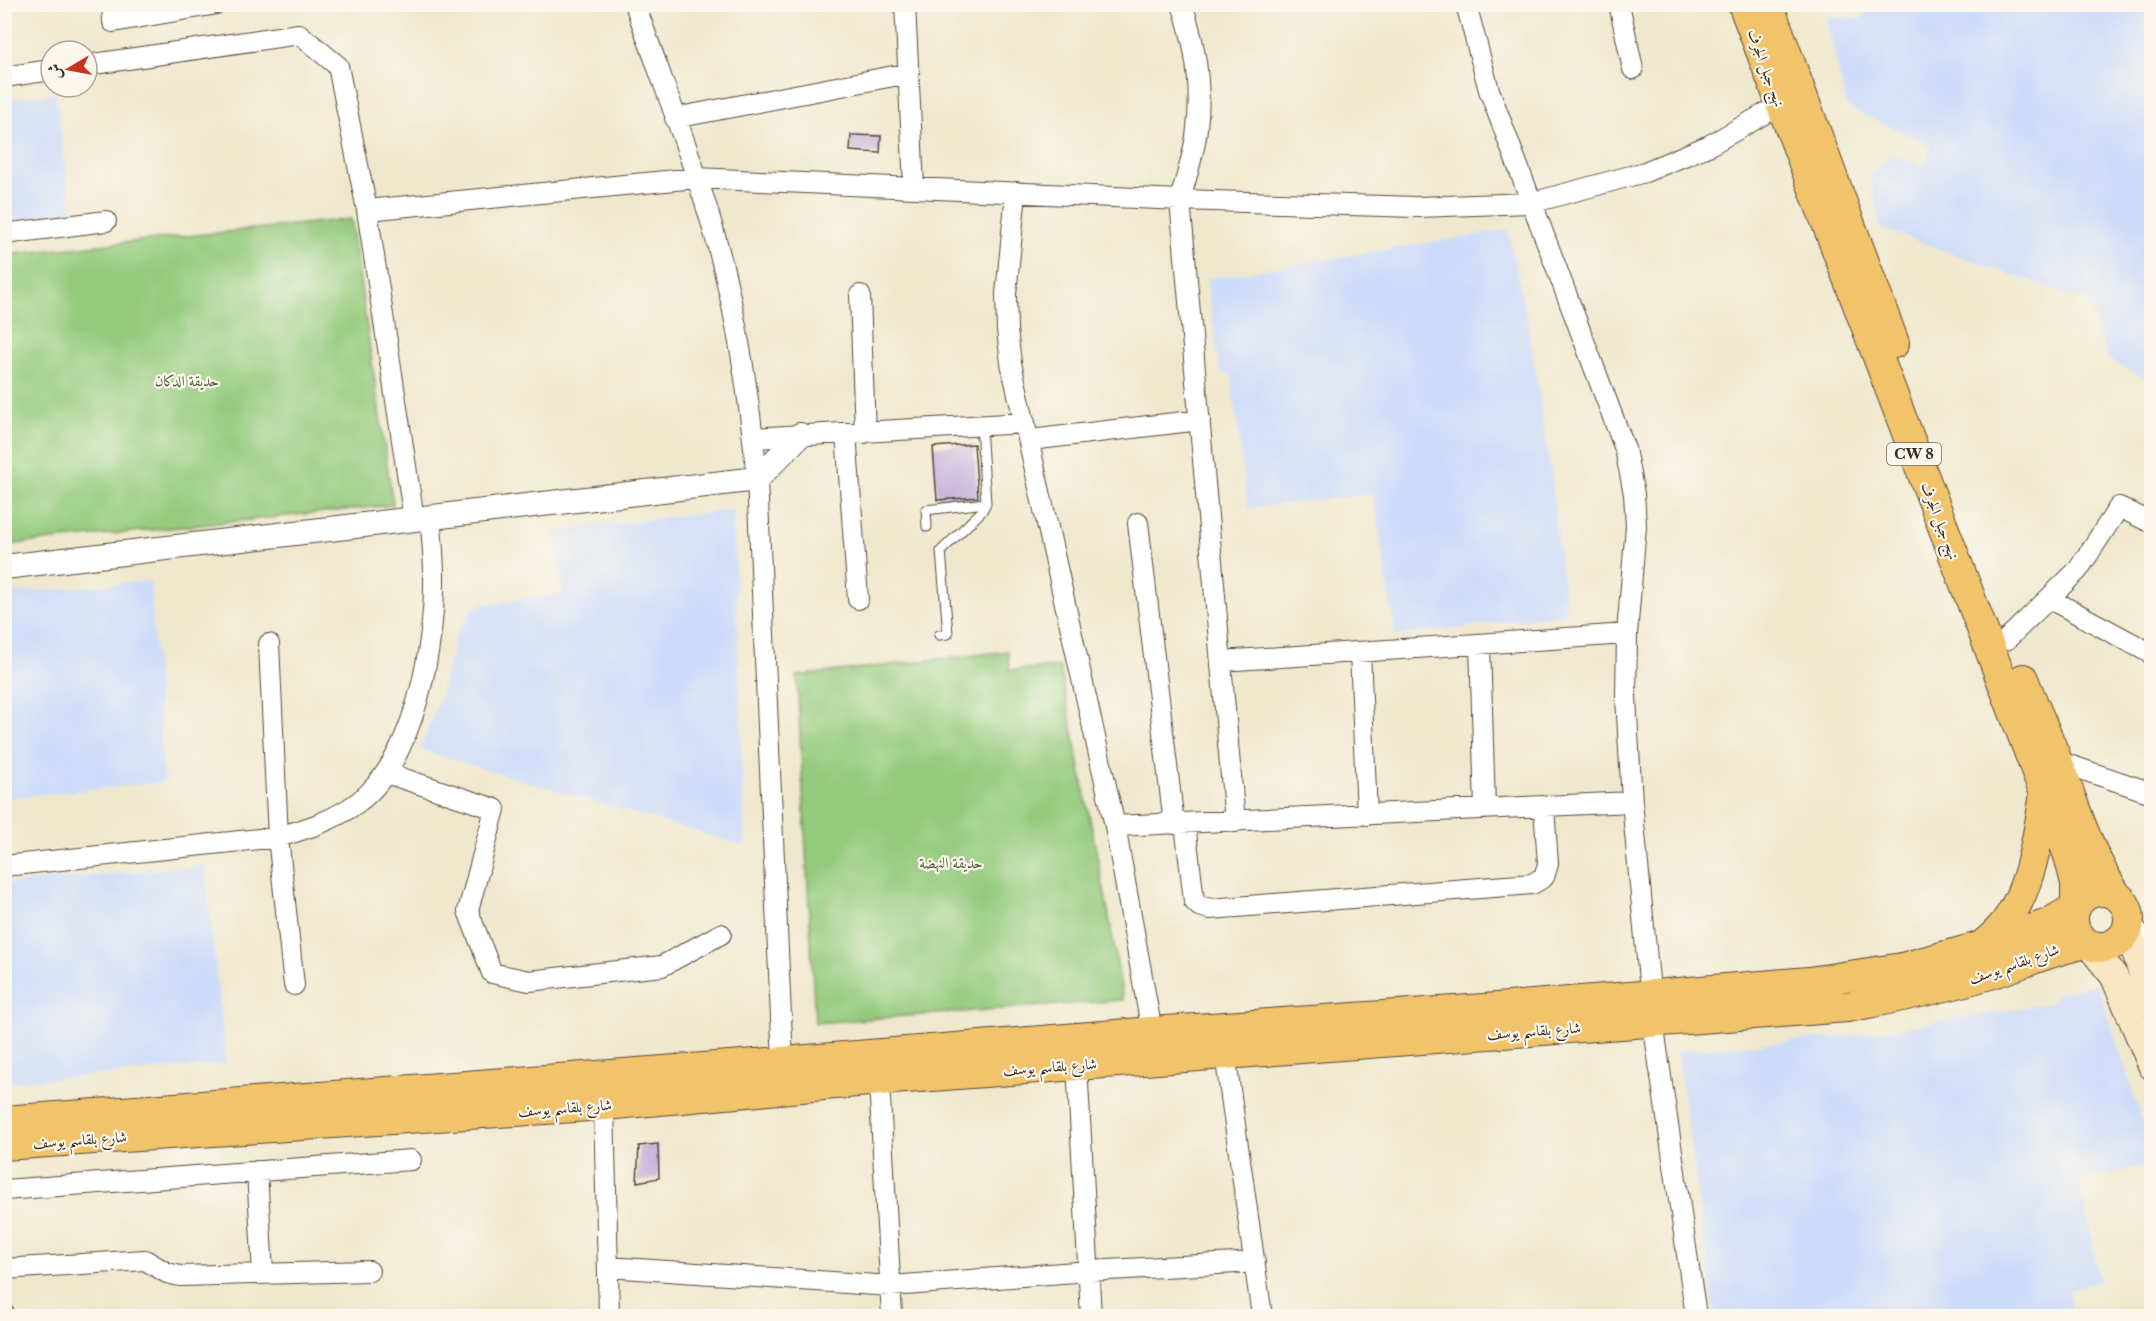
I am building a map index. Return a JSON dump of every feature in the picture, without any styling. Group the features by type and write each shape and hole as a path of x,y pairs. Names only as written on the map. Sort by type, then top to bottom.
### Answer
{"main road":[{"name":"نهج جبل الجرف","path":"1743,4 2069,856 2076,883 2076,907"},
{"name":"نهج جبل الجرف","path":"1768,4 2006,640 2057,761 2087,844 2124,914 2151,1003"},
{"path":"1983,946 2002,928 2025,886 2046,794"},
{"path":"2087,943 2105,947 2121,938 2124,914 2109,892 2097,891 2088,894 2076,907 2073,918 2074,928 2114,976 2151,1066"},
{"name":"شارع بلقاسم يوسف","path":"4,1145 604,1105 879,1080 1225,1054 1652,1008 1902,968 1983,946 2048,924 2076,907"},
{"name":"شارع بلقاسم يوسف","path":"4,1121 1152,1032 1652,1008 1847,1007 1926,992 1992,974 2067,947 2087,943"}],"street":[{"path":"112,4 113,22 217,4"},
{"path":"635,4 709,215 740,341 757,479 783,1062"},
{"path":"905,4 914,187"},
{"path":"1182,4 1193,47 1199,91 1197,129 1180,200 1235,822"},
{"path":"1466,4 1489,90 1630,469 1636,526 1627,634 1626,697 1632,802 1652,1008 1696,1317"},
{"path":"1619,4 1634,69"},
{"path":"4,866 278,837 318,825 358,803 386,773 410,727 424,672 432,620 434,578 367,210 338,66 298,34 99,63"},
{"path":"4,77 39,72"},
{"path":"675,118 909,73"},
{"path":"367,210 696,178 1180,200 1417,207 1531,203 1645,172 1710,145 1780,105"},
{"path":"1016,192 1006,294 1011,363 1115,826 1152,1032"},
{"path":"4,234 106,221"},
{"path":"858,599 856,433 860,295"},
{"path":"753,438 981,426 1028,432 1200,420"},
{"path":"4,567 757,479 800,435"},
{"path":"2006,640 2078,570 2119,507 2151,523"},
{"path":"1138,523 1179,824 1194,901 1199,906 1210,909 1532,884 1544,877 1548,864 1544,807"},
{"path":"2050,599 2151,654"},
{"path":"1221,661 1627,634"},
{"path":"269,644 278,837 294,985"},
{"path":"1480,644 1485,810"},
{"path":"1360,652 1367,816"},
{"path":"2057,761 2151,793"},
{"path":"386,773 495,809 468,911 492,973 529,981 662,966 721,934"},
{"path":"1115,826 1632,802"},
{"path":"2124,914 2151,949"},
{"path":"1225,1054 1262,1317"},
{"path":"1077,1065 1091,1317"},
{"path":"879,1080 892,1317"},
{"path":"604,1105 609,1317"},
{"path":"4,1190 411,1160"},
{"path":"257,1171 263,1274"},
{"path":"4,1269 145,1260 167,1273 180,1276 369,1271"},
{"path":"608,1267 891,1286 1089,1271 1255,1262"}],"lane":[{"path":"939,635 948,634 941,551 982,511 986,502 981,426"},
{"path":"927,527 926,510 986,502"}],"shaded area":[{"path":"1879,5 2151,5 2151,382 2108,359 2087,301 1880,228 1870,175 1891,154 1924,166 1931,145 1847,107 1826,17 1861,18"},
{"path":"39,95 39,99 57,99 72,214 5,223 5,100"},
{"path":"1508,230 1528,323 1551,474 1566,614 1395,636 1374,494 1248,508 1231,374 1220,373 1206,279"},
{"path":"733,510 745,846 420,750 438,702 457,632 474,607 563,594 555,531"},
{"path":"150,581 164,782 5,798 5,594"},
{"path":"205,865 226,1064 5,1083 5,884"},
{"path":"2097,984 2151,1147 2151,1164 2080,1181 2100,1282 2068,1289 2073,1316 1715,1316 1677,1051 1853,1036 2051,1003 2059,993"}],"green space":[{"name":"حديقة الدكان","path":"351,219 393,505 5,545 5,515 9,510 4,504 5,255"},
{"name":"حديقة النهضة","path":"1008,651 1009,670 1060,667 1108,911 1123,1000 815,1023 797,676"}],"building":[{"path":"851,135 881,136 880,153 850,151"},
{"path":"974,444 978,497 937,500 933,447"},
{"path":"658,1144 659,1178 637,1182 639,1146"}]}
